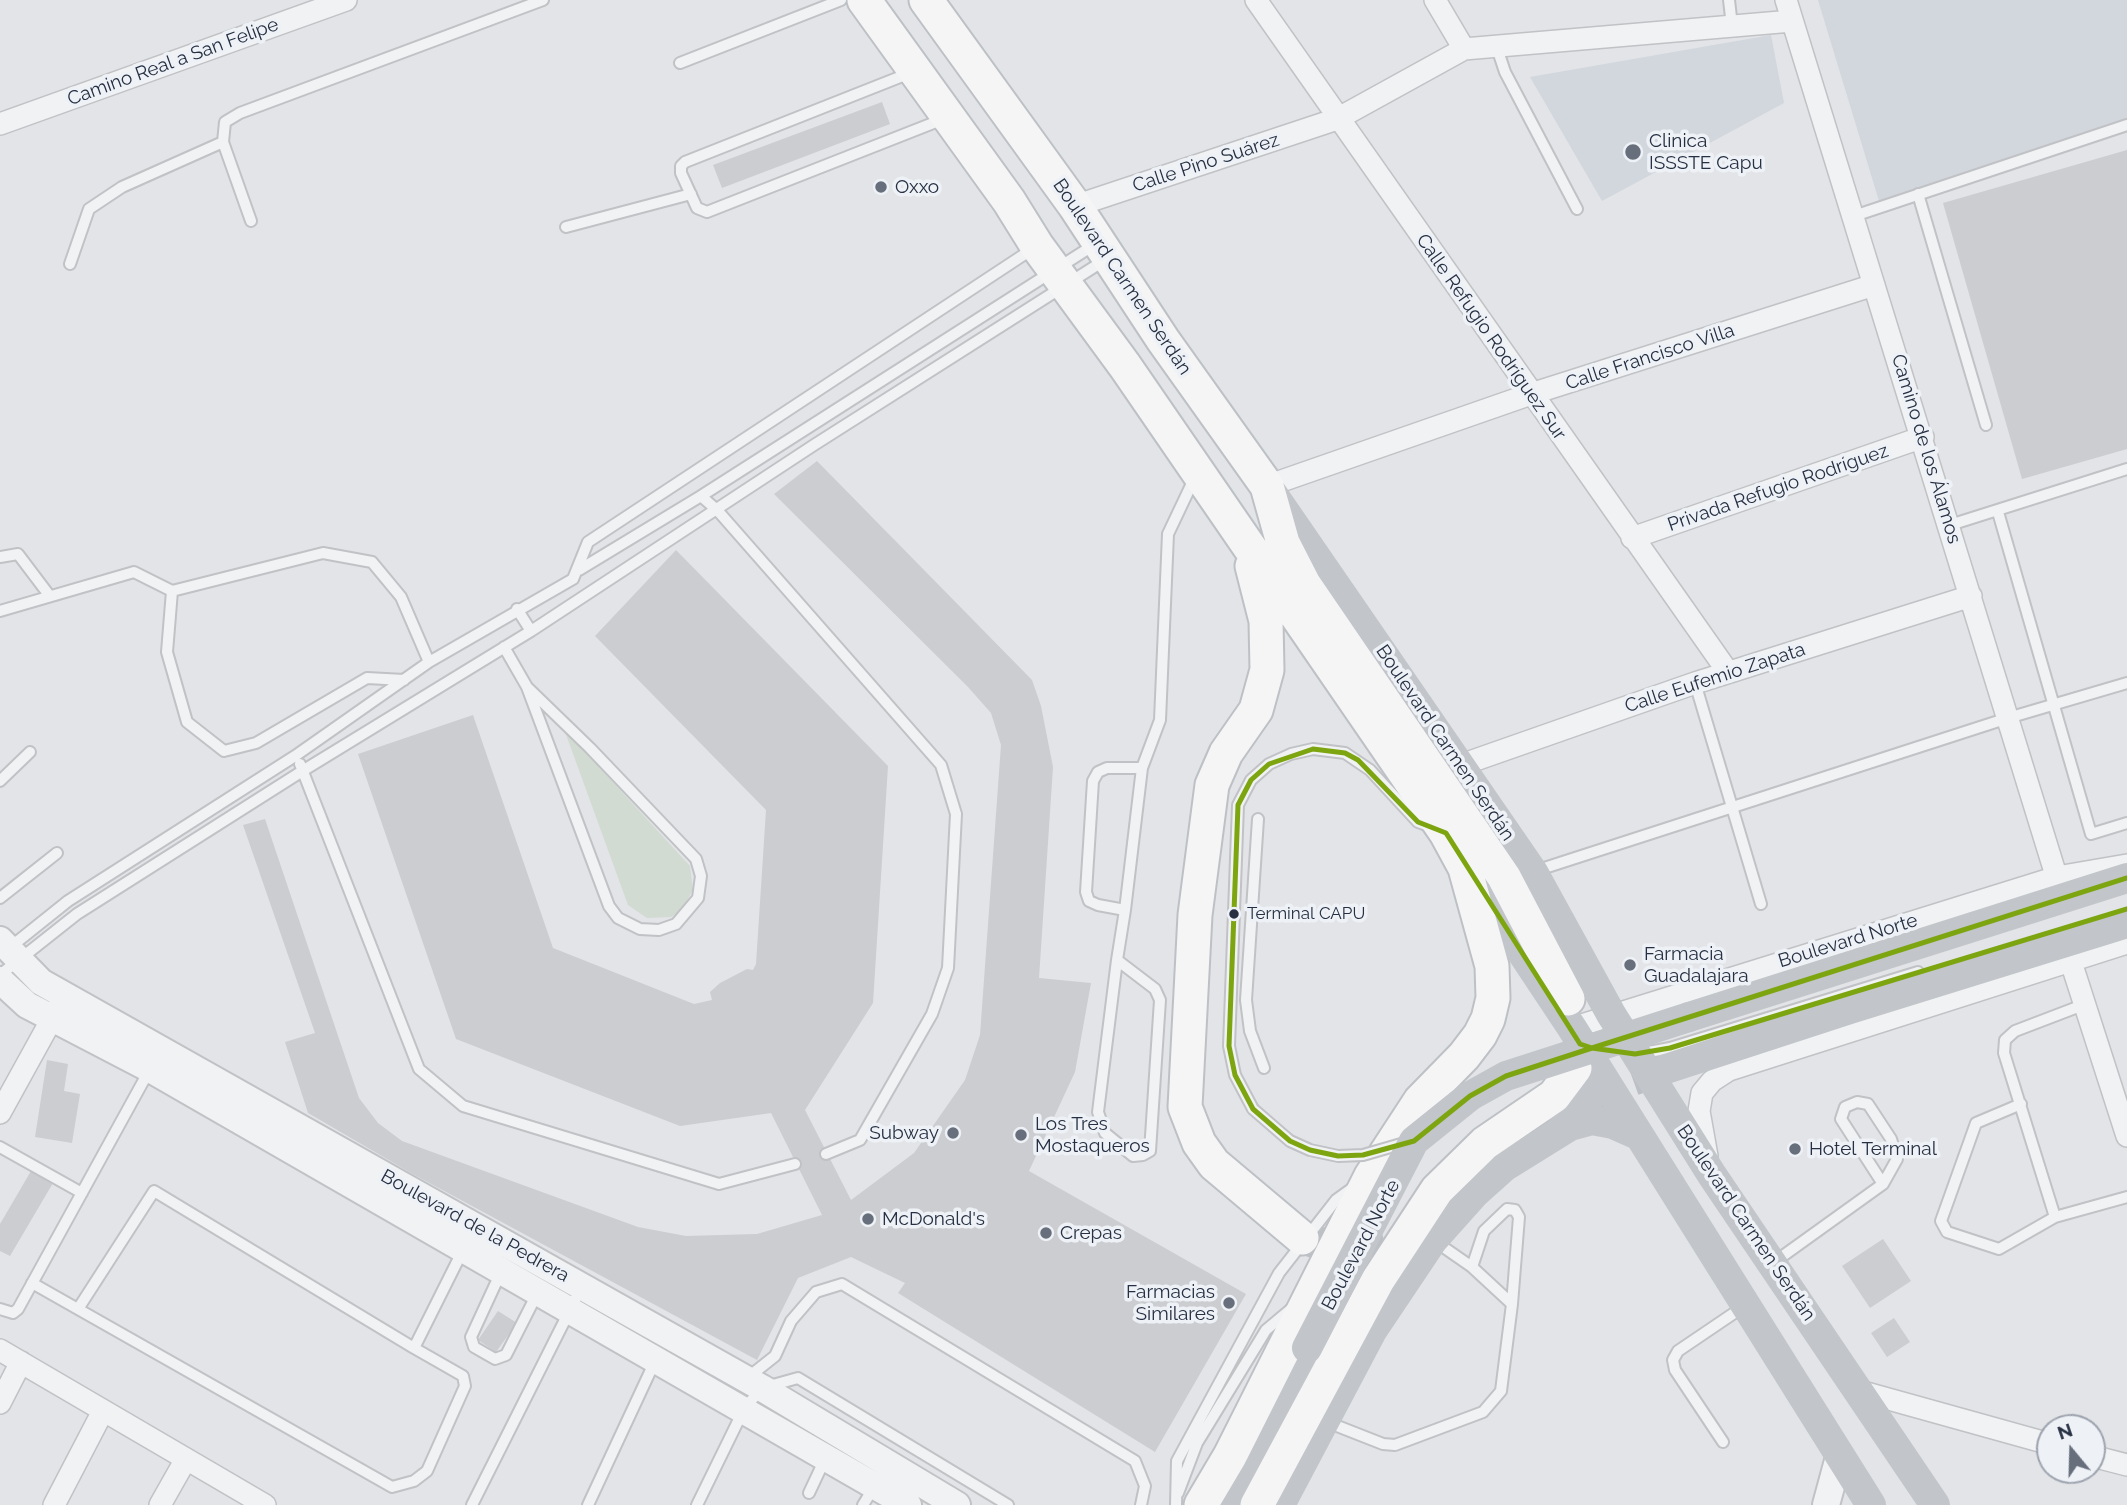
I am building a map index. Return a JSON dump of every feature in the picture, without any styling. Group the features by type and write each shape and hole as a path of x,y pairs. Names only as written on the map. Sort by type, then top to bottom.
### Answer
{"main road":[{"path":"864,0 1125,366 1446,833 1577,1047 1638,1135 1871,1505"},
{"name":"Boulevard Carmen Serdán","path":"926,0 1075,206 1163,340 1268,486 1533,872 1635,1054 1712,1175 1935,1505"},
{"path":"1125,366 1163,340"},
{"path":"1268,486 1283,543 1304,584 1504,877 1577,1047"},
{"path":"1247,547 1266,621 1267,670 1256,710 1226,753 1212,785 1195,915 1185,1107 1199,1143 1214,1164 1302,1238"},
{"path":"1184,1503 1307,1303 1371,1176 1420,1101 1464,1056 1488,1019 1493,998 1492,966 1465,868"},
{"name":"Boulevard Norte","path":"1226,1505 1414,1141 1470,1096 1496,1080 1689,1017 2060,887 2127,878"},
{"path":"1666,1069 2127,923"},
{"name":"Boulevard Norte","path":"1257,1505 1378,1280 1455,1170 1563,1088 1577,1047"},
{"path":"1280,1505 1372,1331 1413,1232 1475,1194 1504,1167 1570,1126 1592,1120 1613,1124 1638,1135"}],"street":[{"name":"Camino Real a San Felipe","path":"0,124 345,0"},
{"name":"Calle Refugio Rodríguez Sur","path":"1256,0 1728,672"},
{"path":"1434,0 1464,49 1792,21"},
{"name":"Camino de los Álamos","path":"1786,0 2060,887"},
{"name":"Calle Pino Suárez","path":"1075,206 1338,119 1464,49"},
{"name":"Calle Francisco Villa","path":"1268,486 1531,394 1874,285"},
{"name":"Privada Refugio Rodríguez","path":"1632,538 1923,437"},
{"name":"Calle Eufemio Zapata","path":"1461,765 1728,672 1971,596"},
{"name":"Boulevard Norte","path":"1577,1047 1611,1014 2060,887 2127,865"},
{"path":"1712,1175 1699,1111 1702,1093 1729,1070 2127,943"},
{"name":"Boulevard de la Pedrera","path":"5,960 582,1286 742,1392 826,1456 869,1495 908,1505"},
{"name":"Boulevard de la Pedrera","path":"5,960 27,1004 52,1019 150,1069 656,1359 742,1392 957,1505"},
{"path":"2071,962 2127,1136"},
{"path":"0,1113 65,995"},
{"path":"0,1350 263,1504"},
{"path":"0,1403 20,1362"},
{"path":"1856,1390 2036,1440"},
{"path":"54,1505 103,1410"},
{"path":"1826,1505 1839,1457"},
{"path":"160,1505 186,1459"},
{"path":"2106,1460 2127,1465"}],"lane":[{"path":"251,221 223,142 225,122 240,113 543,0"},
{"path":"680,63 841,0"},
{"path":"1729,0 1732,26"},
{"path":"1497,48 1505,72 1577,209"},
{"path":"915,71 685,162 681,166 681,173 697,208 707,212 949,117"},
{"path":"1854,216 2127,125"},
{"path":"69,264 89,209 121,187 223,142"},
{"path":"566,227 691,194"},
{"path":"1918,194 1986,425"},
{"path":"5,960 68,901 295,756 429,662 573,579 579,570 588,542 1052,267 1104,249"},
{"path":"579,570 701,496 1052,267 1104,249"},
{"path":"5,960 718,511 814,445 1052,267"},
{"path":"1950,525 2127,469"},
{"path":"1117,960 1155,989 1160,1000 1150,1151 1143,1155 1133,1156 1105,1133 1098,1112 1117,960 1125,910 1142,768 1160,720 1168,534 1198,471"},
{"path":"701,496 718,511 941,765 956,814 948,968 932,1014 860,1140 825,1154"},
{"path":"1998,512 2091,834 2127,823"},
{"path":"0,611 134,572 172,591 323,553 372,562 401,597 429,662"},
{"path":"0,557 18,554 49,595"},
{"path":"172,591 167,652 187,722 224,751 256,743 367,678 404,680"},
{"path":"517,609 531,631"},
{"path":"504,647 527,687 609,906 618,918 640,929 659,930 676,924 698,898 701,876 696,859 590,748 527,687"},
{"path":"454,648 466,669"},
{"path":"1695,683 1761,904"},
{"path":"1533,872 1730,806 2127,683"},
{"path":"1414,1141 1363,1156 1338,1156 1310,1150 1290,1141 1253,1109 1235,1075 1229,1046 1238,805 1251,780 1269,764 1291,754 1313,749 1345,753 1370,770 1418,822 1446,833"},
{"path":"0,782 30,752"},
{"path":"295,756 304,770 419,1069 463,1106 719,1184 795,1164"},
{"path":"1125,910 1089,901 1086,891 1093,781 1098,772 1107,768 1142,768"},
{"path":"1258,820 1246,1000 1250,1031 1264,1068"},
{"path":"0,898 57,853"},
{"path":"1577,1047 1635,1054 1670,1048 2127,909"},
{"path":"2055,1216 2004,1053 2005,1040 2015,1031 2083,1005"},
{"path":"0,1309 13,1313 32,1283 150,1069"},
{"path":"1773,1263 1883,1184 1897,1159 1896,1150 1868,1104 1857,1102 1845,1107 1841,1119 1883,1184"},
{"path":"2021,1104 1976,1123 1941,1221 1948,1232 1999,1249 2055,1216 2127,1197"},
{"path":"0,1147 82,1193"},
{"path":"1184,1503 1177,1461 1279,1273 1336,1200 1371,1176"},
{"path":"32,1283 392,1487 414,1481 427,1471 465,1386 463,1376 154,1191 78,1308"},
{"path":"1325,1421 1383,1444 1395,1445 1483,1412 1500,1391 1512,1304 1519,1217 1515,1210 1507,1209 1483,1231 1472,1267"},
{"path":"414,1348 463,1249 477,1227"},
{"path":"1413,1232 1472,1267 1512,1304"},
{"path":"514,1248 471,1337 474,1347 495,1359 506,1355 538,1292"},
{"path":"697,1505 742,1392 775,1356 791,1321 816,1292 842,1284 1135,1461 1145,1486 1141,1505"},
{"path":"472,1505 582,1286"},
{"path":"1723,1442 1675,1370 1673,1360 1678,1351 1745,1306"},
{"path":"588,1505 656,1359"},
{"path":"742,1392 799,1378 1008,1505"},
{"path":"809,1493 826,1456"}],"shaded area":[{"path":"1818,0 2127,0 2127,126 1879,201"},
{"name":"Clinica ISSSTE Capu","path":"1771,35 1784,103 1602,201 1530,77"},
{"path":"564,729 690,866 693,890 681,911 671,917 647,918 628,905"}],"building":[{"path":"882,102 890,124 722,188 713,165"},
{"path":"2127,150 2127,449 2022,479 1943,203"},
{"path":"817,461 1032,680 1041,706 1053,767 1039,978 1091,983 1075,1072 1029,1171 1246,1294 1155,1452 898,1293 905,1283 851,1257 798,1278 757,1360 411,1173 308,1113 285,1042 315,1033 243,825 265,819 359,1098 378,1123 402,1141 638,1227 686,1236 757,1234 822,1215 771,1113 680,1126 456,1039 358,754 473,715 553,948 694,1004 712,1000 710,992 720,983 747,969 753,970 756,964 766,810 595,636 676,550 888,766 873,1003 805,1110 851,1200 914,1153 965,1080 980,1035 1001,745 991,713 968,687 774,494"},
{"path":"47,1060 68,1064 64,1091 80,1094 72,1143 35,1137"},
{"path":"31,1171 53,1183 10,1256 0,1251 0,1224"},
{"path":"1883,1239 1911,1281 1870,1308 1842,1266"},
{"path":"498,1311 517,1323 496,1352 478,1340"},
{"path":"1894,1318 1910,1342 1887,1357 1871,1333"}],"tunnel":[{"path":"1591,1096 1666,1069"},
{"path":"1302,1238 1326,1245 1351,1245 1390,1234"}],"transit line":[{"path":"1313,749 1345,753 1358,760 1418,822 1446,833 1580,1044 1592,1048 1506,1076 1470,1096 1414,1141 1363,1155 1338,1156 1310,1150 1290,1141 1253,1109 1235,1075 1229,1046 1238,805 1251,780 1269,764 1313,749"},
{"path":"1592,1048 2127,878"},
{"path":"1592,1048 1635,1054 1670,1048 2127,909"}],"place":[{"name":"Clinica ISSSTE Capu","path":"1633,152"},
{"name":"Oxxo","path":"881,187"},
{"name":"Terminal CAPU","path":"1234,914"},
{"name":"Farmacia Guadalajara","path":"1630,965"},
{"name":"Subway","path":"953,1133"},
{"name":"Los Tres Mostaqueros","path":"1021,1135"},
{"name":"Hotel Terminal","path":"1795,1149"},
{"name":"McDonald's","path":"868,1219"},
{"name":"Crepas","path":"1046,1233"},
{"name":"Farmacias Similares","path":"1229,1303"}]}
